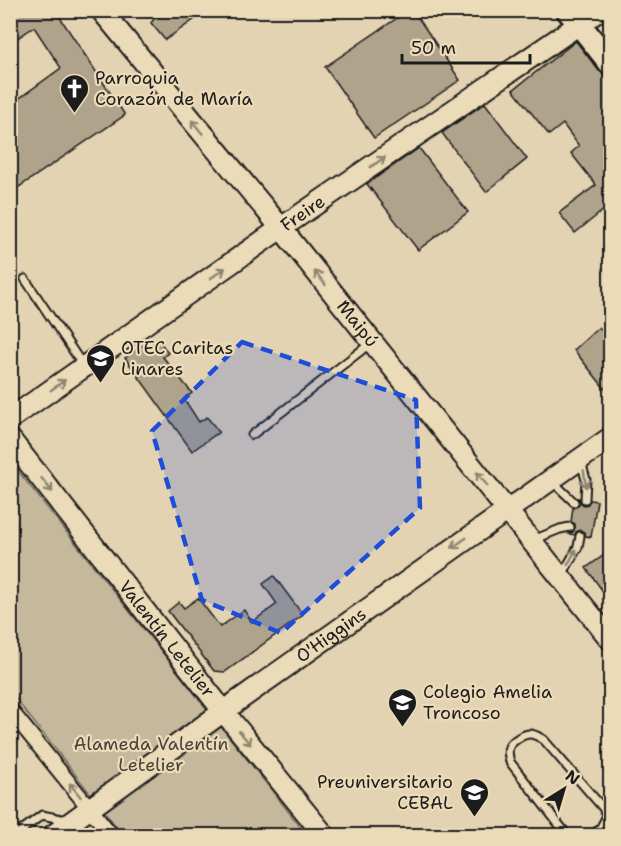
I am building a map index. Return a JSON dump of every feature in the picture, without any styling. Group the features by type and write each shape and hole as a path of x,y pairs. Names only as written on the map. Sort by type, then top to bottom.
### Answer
{"main road":[{"name":"Maipú","path":"101,10 280,228 610,639"},
{"name":"Freire","path":"10,419 574,18 600,10"},
{"path":"574,18 610,63"},
{"name":"O'Higgins","path":"52,836 610,438"},
{"name":"Valentín Letelier","path":"10,439 224,712 325,836"}],"street":[{"path":"10,710 112,836"}],"lane":[{"path":"25,279 84,367"},
{"path":"252,435 372,342"},
{"path":"580,459 586,480 585,499"},
{"path":"551,479 574,502"},
{"path":"532,541 570,527"},
{"path":"561,578 578,547 580,536"},
{"path":"568,836 510,762 509,747 525,735 537,735 544,740 603,808 607,816 606,821 593,836"},
{"path":"14,836 42,815 72,821"}],"highlighted area":[{"path":"242,342 416,400 420,508 281,633 202,600 152,431"}],"green space":[{"name":"Alameda Valentín Letelier","path":"11,462 307,835 123,835 11,693"}],"building":[{"path":"10,10 55,10 125,115 10,193 10,105 61,68 34,27 10,43"},
{"path":"160,10 208,10 165,40 151,23"},
{"path":"409,10 413,10 460,80 374,138 325,67"},
{"path":"576,41 599,71 610,77 610,205 575,233 559,213 596,185 571,153 579,146 563,124 549,135 513,90"},
{"path":"485,103 527,159 486,192 442,133"},
{"path":"419,148 468,212 418,250 367,184"},
{"path":"599,327 610,342 610,395 574,350"},
{"path":"158,339 168,353 163,357 192,393 184,399 199,422 207,417 219,432 192,451 125,358 145,344 148,347"},
{"path":"578,498 584,505 590,500 597,501 591,537 586,536 580,530 575,535 569,534 575,528 575,524 571,522 573,507 579,504"},
{"path":"610,551 610,601 586,568"},
{"path":"274,576 303,615 225,672 214,671 168,611 179,602 184,608 198,598 220,627 244,610 252,622 277,604 263,584"}],"place":[{"name":"Parroquia Corazón de María","path":"74,114"},
{"name":"OTEC Caritas Linares","path":"100,384"},
{"name":"Colegio Amelia Troncoso","path":"402,728"},
{"name":"Preuniversitario CEBAL","path":"474,818"}]}
